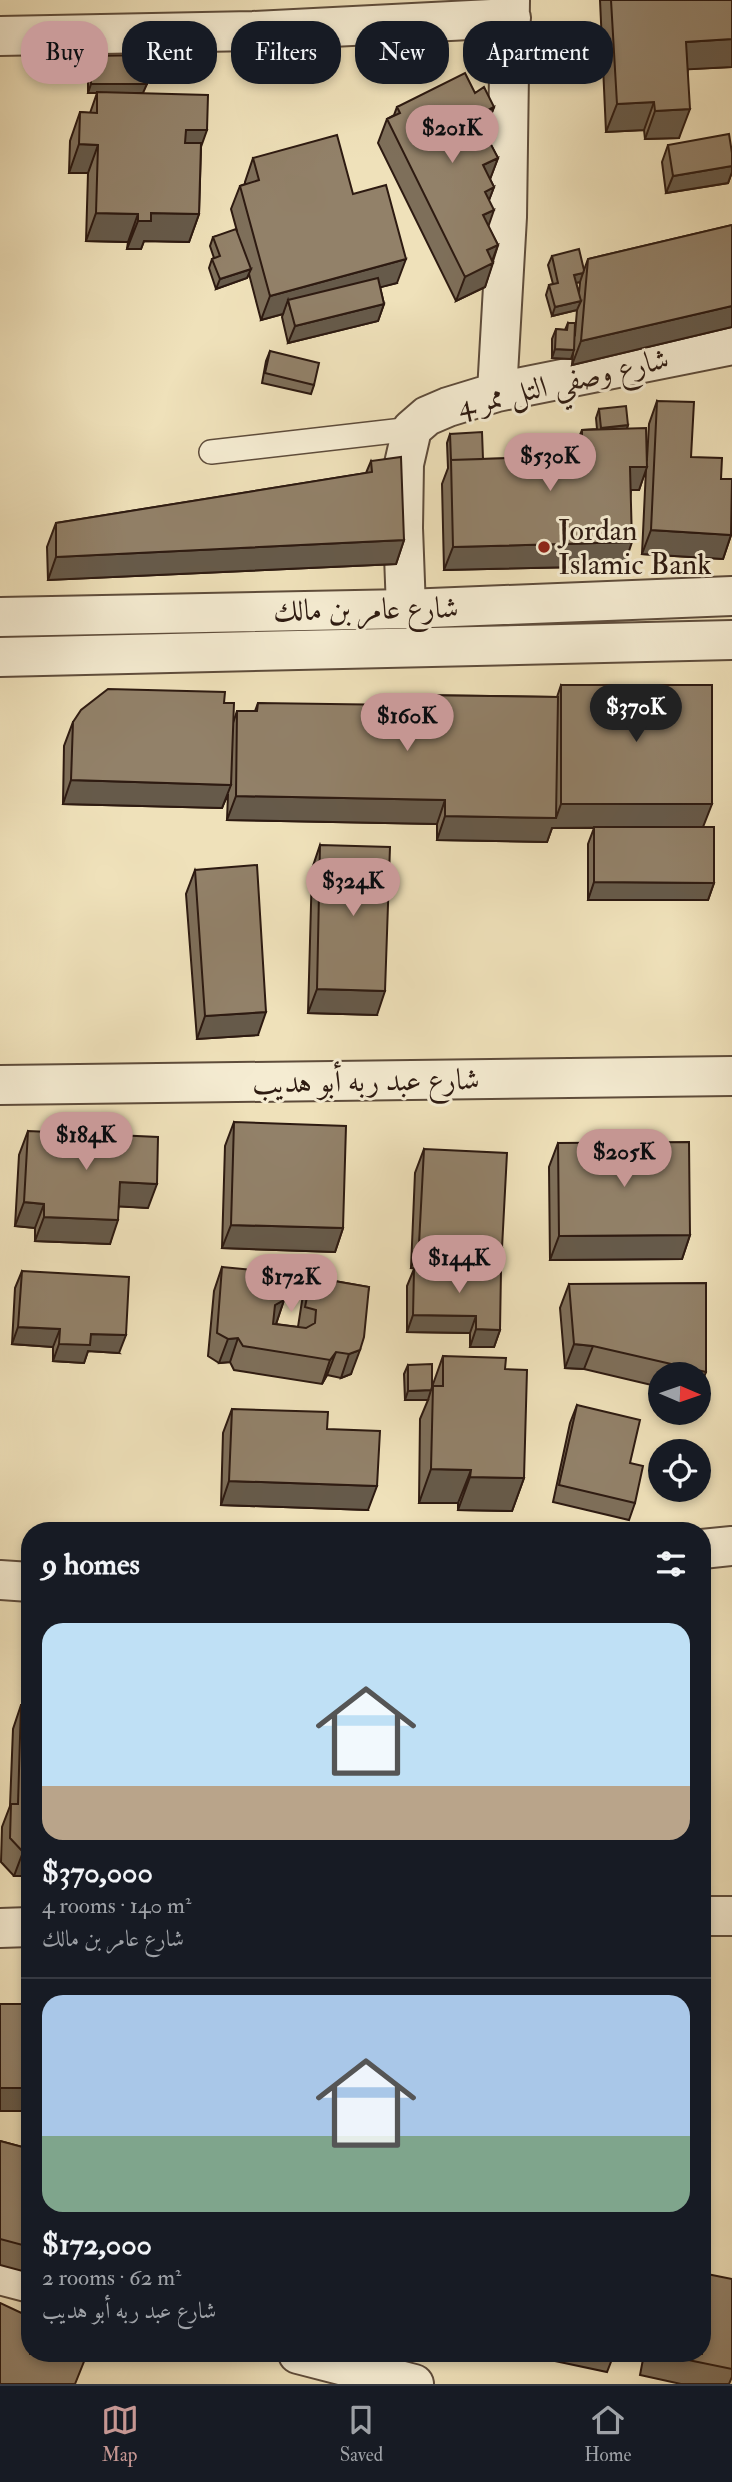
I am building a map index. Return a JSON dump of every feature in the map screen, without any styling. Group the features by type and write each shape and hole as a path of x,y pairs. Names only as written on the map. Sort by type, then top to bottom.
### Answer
{"street":[{"path":"0,36 253,32 510,9 507,217 497,393"},
{"name":"شارع وصفي التل ممر 4","path":"412,429 428,415 497,393 732,345"},
{"path":"407,609 403,528 404,464 412,429"},
{"name":"شارع عامر بن مالك","path":"0,617 407,609 732,596"},
{"name":"شارع عامر بن مالك","path":"0,657 732,640"},
{"name":"شارع عبد ربه أبو هديب","path":"0,1085 732,1076"},
{"path":"711,1548 732,1546"},
{"path":"0,1580 21,1581"},
{"path":"711,1916 732,1916"},
{"path":"0,1928 21,1927"},
{"path":"0,2275 21,2281"},
{"path":"329,2362 414,2384"}],"lane":[{"path":"211,452 412,429"}],"building":[{"path":"611,0 732,0 732,39 686,42 690,109 655,111 654,102 617,104"},
{"path":"122,55 122,84 108,84 108,56"},
{"path":"463,74 463,84 470,84 475,93 484,87 494,107 476,116 498,158 483,165 494,187 485,192 494,210 483,215 498,245 487,250 493,263 465,277 387,119 400,113 397,107 443,84 449,84 449,81"},
{"path":"97,92 208,95 207,130 186,130 185,143 201,143 199,214 151,213 151,221 138,221 138,214 96,213 98,145 79,144 80,112 97,113"},
{"path":"729,134 732,166 673,176 668,145"},
{"path":"337,135 353,194 386,185 406,259 270,296 240,186 259,180 253,158"},
{"path":"732,225 732,306 581,341 588,259"},
{"path":"236,229 251,269 220,279 212,259 220,256 213,237"},
{"path":"579,249 584,270 583,273 574,275 581,301 555,307 549,285 558,283 552,256"},
{"path":"378,278 384,304 295,326 288,300"},
{"path":"568,323 575,323 574,350 555,349 556,329 567,330"},
{"path":"270,351 319,363 314,385 265,373"},
{"path":"657,401 694,402 691,457 722,458 721,479 732,479 731,535 651,530"},
{"path":"626,406 628,425 601,428 599,409"},
{"path":"646,428 647,467 630,467 632,542 453,547 451,460 540,457 540,443 582,442 582,430"},
{"path":"482,432 483,459 451,460 450,434"},
{"path":"401,457 404,540 56,557 56,523 372,472 371,461"},
{"path":"561,685 712,685 712,804 561,804"},
{"path":"108,689 225,692 224,703 234,703 231,785 71,780 73,722 81,710"},
{"path":"411,695 558,697 556,818 445,816 445,800 236,796 237,711 257,711 258,703 402,705 401,718 410,718"},
{"path":"594,827 714,827 714,883 594,882"},
{"path":"320,845 390,847 385,991 317,989"},
{"path":"257,865 266,1012 205,1016 195,870"},
{"path":"234,1122 346,1126 343,1228 231,1225"},
{"path":"28,1131 158,1137 157,1184 120,1182 118,1220 44,1217 44,1204 24,1202"},
{"path":"689,1142 690,1235 559,1236 558,1143"},
{"path":"424,1149 507,1153 502,1248 419,1244"},
{"path":"222,1267 287,1273 284,1300 275,1305 273,1324 306,1328 315,1323 316,1310 305,1307 311,1277 369,1287 364,1337 360,1350 349,1354 336,1352 330,1360 243,1346 238,1338 228,1339 217,1333"},
{"path":"414,1269 501,1270 500,1330 476,1329 476,1316 413,1315"},
{"path":"22,1271 129,1277 126,1335 91,1334 90,1345 59,1344 60,1329 18,1327"},
{"path":"706,1283 706,1362 663,1362 574,1344 569,1284"},
{"path":"443,1356 506,1358 505,1369 527,1370 524,1478 470,1477 471,1470 431,1469 433,1386 443,1386"},
{"path":"432,1364 431,1390 408,1391 408,1365"},
{"path":"577,1405 640,1420 630,1463 643,1466 635,1503 559,1485"},
{"path":"232,1409 328,1412 327,1429 380,1431 377,1486 229,1481"},
{"path":"21,1705 21,1850 10,1838 11,1804 18,1804"},
{"path":"0,2004 21,2004 21,2088 0,2088"},
{"path":"0,2141 21,2147 21,2245 0,2239"},
{"path":"711,2275 732,2279 732,2369 698,2362 711,2362"},
{"path":"0,2303 21,2313 21,2362 84,2362 75,2384 0,2384"}],"place":[{"name":"Jordan Islamic Bank","path":"544,547"}]}
